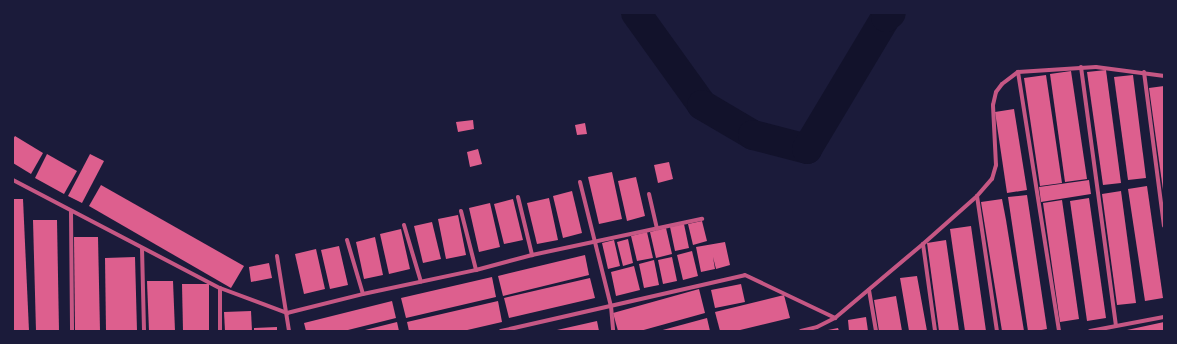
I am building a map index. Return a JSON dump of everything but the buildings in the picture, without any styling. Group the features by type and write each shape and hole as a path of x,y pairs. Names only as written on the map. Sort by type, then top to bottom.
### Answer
{"street":[{"path":"1081,67 1116,326"},
{"path":"801,331 817,327 835,318 870,290 977,196 995,173 993,104 996,92 1002,84 1018,72 1081,67 1107,67 1164,76"},
{"path":"1018,72 1059,331"},
{"path":"1144,72 1164,226"},
{"path":"13,180 71,212 220,288 287,313 364,294 476,270 532,255 702,219"},
{"path":"580,182 611,306 612,331"},
{"path":"649,194 657,229"},
{"path":"977,196 998,331"},
{"path":"518,198 532,255"},
{"path":"71,212 72,331"},
{"path":"461,212 476,270"},
{"path":"404,226 421,282"},
{"path":"347,240 364,294"},
{"path":"923,244 935,331"},
{"path":"142,248 144,331"},
{"path":"277,256 289,331"},
{"path":"501,331 745,276 835,318"},
{"path":"220,288 220,331"},
{"path":"870,290 876,331"},
{"path":"1090,331 1164,317"}],"waterway":[{"path":"636,13 702,105 753,135 807,149 886,17 891,13"}]}
